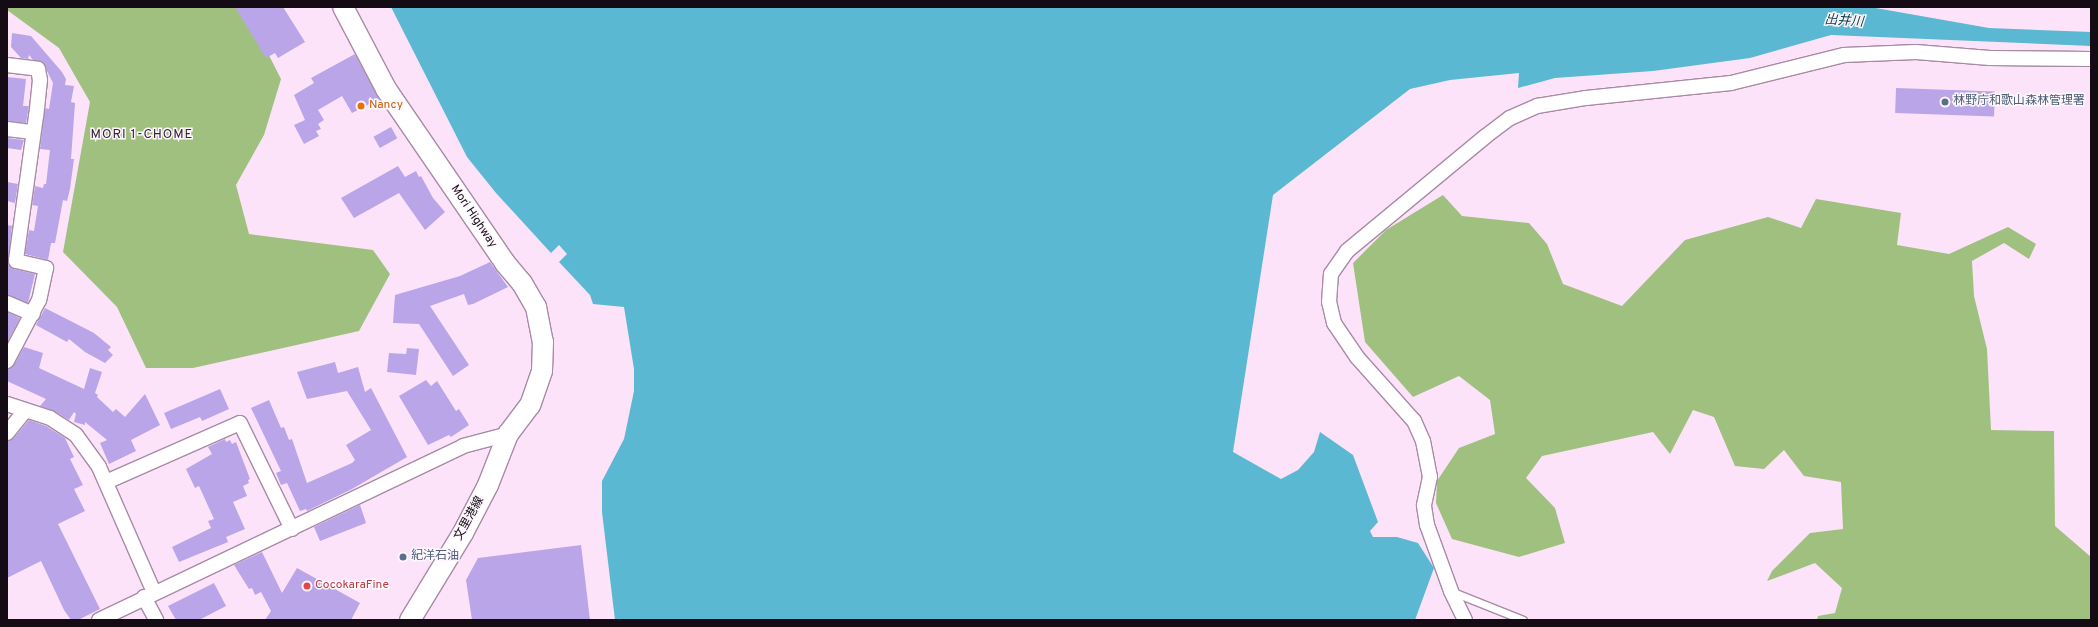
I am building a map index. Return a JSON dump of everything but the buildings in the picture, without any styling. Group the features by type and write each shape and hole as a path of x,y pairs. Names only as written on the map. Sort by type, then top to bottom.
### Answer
{"main road":[{"name":"Mori Highway","path":"343,7 386,89 505,263 522,283 536,307 543,342 542,371 530,405 508,434"},
{"name":"文里港線","path":"410,620 463,533 488,485 508,434"}],"street":[{"path":"1462,618 1427,525 1424,505 1430,477 1424,441 1414,421 1357,357 1334,322 1329,302 1331,274 1353,246 1510,118 1537,106 1586,98 1731,83 1844,55 1916,52 1990,58 2091,59"},
{"path":"7,65 38,69 40,80 16,261 46,268 39,300 7,361"},
{"path":"7,129 33,132"},
{"path":"7,303 33,314"},
{"path":"7,404 50,418 76,436 99,467 149,595 156,620"},
{"path":"7,434 25,411"},
{"path":"106,482 240,423 292,529"},
{"path":"99,620 463,446 508,434"}],"lane":[{"path":"1451,591 1523,620"}],"green space":[{"path":"7,7 248,7 250,18 281,79 264,135 236,185 249,234 373,250 390,274 359,331 193,368 146,368 117,307 63,252 90,102 59,48 7,10"},
{"path":"1443,195 1462,216 1529,223 1547,244 1563,284 1622,306 1685,240 1768,217 1801,228 1816,199 1901,213 1897,245 1949,254 2008,227 2036,244 2029,259 2004,243 1972,261 1974,296 1987,349 1991,430 2054,431 2055,526 2091,557 2091,620 1817,620 1818,616 1835,613 1842,588 1815,563 1767,581 1772,571 1810,533 1843,529 1841,482 1804,476 1784,450 1764,469 1735,466 1714,417 1693,410 1670,454 1653,432 1542,456 1526,478 1555,508 1565,543 1519,557 1452,539 1436,503 1437,481 1459,448 1495,434 1490,400 1459,376 1413,397 1365,342 1353,263 1386,230"}],"water":[{"name":"出井川","path":"391,7 1870,7 1989,28 2091,32 2091,46 1831,35 1750,58 1653,71 1555,78 1518,88 1519,73 1450,80 1410,89 1273,195 1233,452 1281,479 1298,470 1314,452 1320,432 1353,455 1378,522 1370,531 1373,537 1397,537 1418,543 1434,568 1415,620 615,620 602,512 602,481 624,439 634,391 634,369 624,307 593,304 590,295 559,262 567,254 559,245 551,253 496,193 467,157"}],"place":[{"name":"林野庁和歌山森林管理署","path":"1945,102"},
{"name":"Nancy","path":"361,106"},
{"name":"紀洋石油","path":"403,557"},
{"name":"CocokaraFine","path":"307,586"}],"district":[{"name":"MORI 1-CHOME","path":"142,135"}]}
